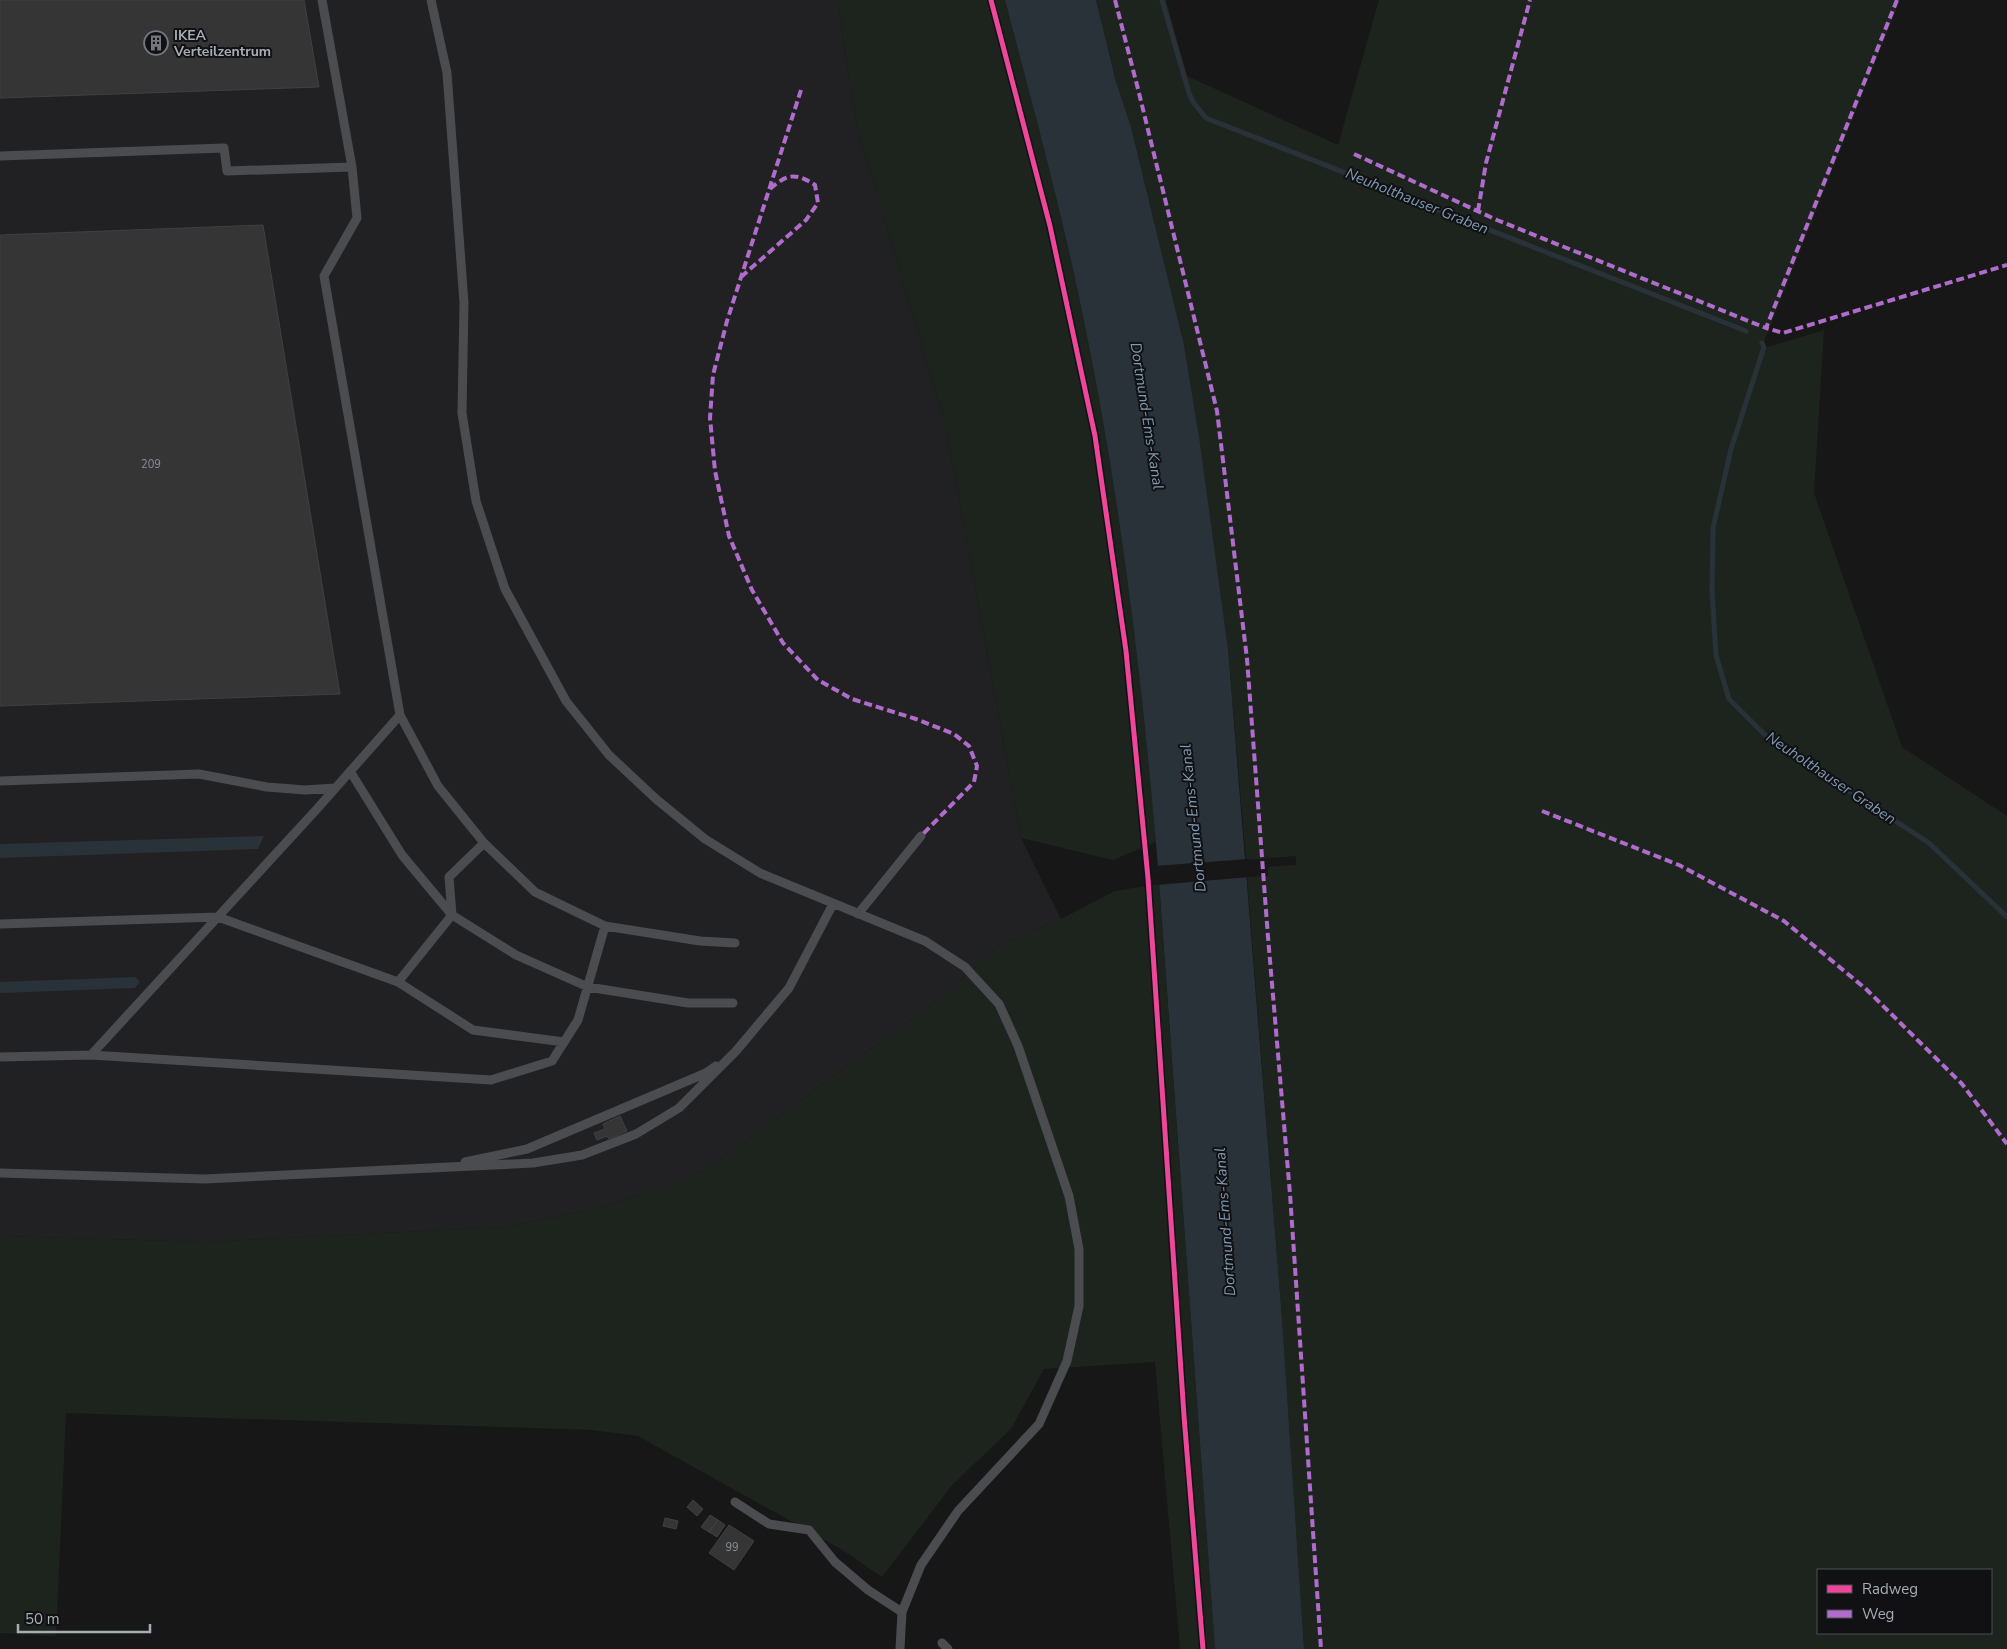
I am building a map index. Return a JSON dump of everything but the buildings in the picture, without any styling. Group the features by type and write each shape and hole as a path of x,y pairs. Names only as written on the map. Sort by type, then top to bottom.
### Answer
{"lane":[{"path":"322,0 352,167 357,218 324,276 400,716 438,786 484,843 535,892 605,926 700,941 735,943"},
{"path":"431,0 447,73 464,303 462,413 476,501 505,589 566,701 609,755 656,800 705,839 760,873 917,938 942,951 966,967 999,1004 1018,1046 1069,1196 1079,1249 1080,1306 1067,1361 1039,1424 958,1511 921,1565 902,1612 900,1649"},
{"path":"0,156 224,148 227,171 352,167"},
{"path":"91,1054 400,716"},
{"path":"350,771 402,855 452,914 516,954 588,987 688,1002 733,1002"},
{"path":"0,781 199,774 267,787 306,790 335,788"},
{"path":"858,914 921,836"},
{"path":"398,982 452,914 449,877 484,843"},
{"path":"0,1173 205,1179 533,1163 582,1155 636,1134 679,1108 736,1051 789,988 833,904"},
{"path":"0,924 218,917 398,982 473,1030 564,1042"},
{"path":"0,1057 91,1054 491,1080 552,1061 578,1020 605,926"},
{"path":"439,1168 527,1148 706,1073 736,1051"},
{"path":"735,1502 770,1524 809,1530 835,1562 868,1590 902,1612"}],"shaded area":[{"path":"0,0 837,0 857,126 946,427 1021,838 1061,919 998,946 947,993 705,1171 604,1207 504,1227 206,1242 0,1236"},
{"path":"837,0 1005,0 1053,185 1093,365 1116,500 1135,637 1156,842 1113,860 1021,838 946,427 857,126"},
{"path":"1096,0 1166,0 1187,76 1338,145 1379,0 1900,0 1761,349 1824,330 1814,493 1902,747 2007,816 2007,1649 1304,1649 1282,1319 1247,877 1268,876 1268,867 1296,865 1296,856 1246,860 1228,649 1200,443 1184,345 1131,127 1116,82"},
{"path":"1159,884 1215,1649 1180,1649 1155,1362 1044,1369 1011,1429 953,1484 882,1577 841,1549 638,1436 592,1430 66,1413 56,1636 0,1633 0,1236 206,1242 504,1227 604,1207 705,1171 947,993 998,946 1061,919 1115,891"}],"water":[{"name":"Dortmund-Ems-Kanal","path":"1005,0 1096,0 1116,82 1131,127 1184,345 1200,443 1228,649 1282,1319 1304,1649 1215,1649 1158,867 1145,723 1128,580 1106,438 1079,297 1053,185"},
{"path":"264,836 258,849 0,858 0,844"},
{"path":"135,977 140,982 135,988 0,993 0,982"}],"pier":[{"path":"1248,859 1250,877 1156,885 1155,866"}],"waterway":[{"name":"Neuholthauser Graben","path":"1162,0 1189,93 1193,102 1206,118 1746,331"},
{"name":"Neuholthauser Graben","path":"1762,343 1764,347 1731,449 1713,528 1712,591 1716,655 1729,699 1768,738 1929,843 2007,917"}],"marked path":[{"path":"1115,0 1217,411 1247,659 1290,1194 1321,1649"},
{"path":"1478,211 1486,163 1530,0"},
{"path":"1897,0 1766,328 1783,333 2007,265"},
{"path":"801,90 727,321 713,375 710,418 715,471 729,536 752,590 783,643 818,680 852,699 916,719 954,734 969,746 977,766 974,782 921,836"},
{"path":"1354,154 1497,220 1766,328"},
{"path":"741,277 806,220 818,203 815,185 802,178 791,176 781,180 770,189"},
{"path":"1542,811 1679,865 1784,921 1866,989 1962,1084 2007,1144"}],"cycle path":[{"path":"991,0 1050,226 1095,436 1126,651 1148,878 1184,1416 1203,1649"}],"place":[{"name":"IKEA Verteilzentrum","path":"156,43"}]}
